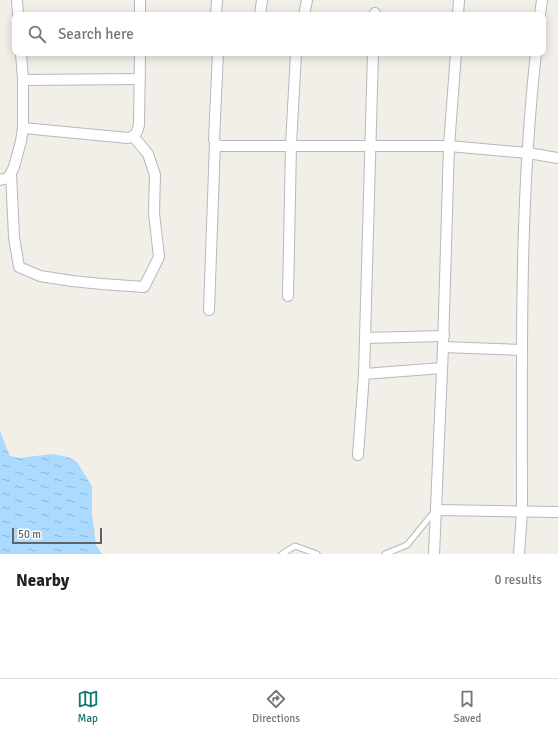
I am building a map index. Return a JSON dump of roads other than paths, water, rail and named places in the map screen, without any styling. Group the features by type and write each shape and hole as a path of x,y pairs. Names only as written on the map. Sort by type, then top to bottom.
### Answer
{"street":[{"path":"17,0 18,12"},
{"path":"140,0 140,12"},
{"path":"216,12 217,0"},
{"path":"260,12 262,0"},
{"path":"305,12 307,0"},
{"path":"458,12 459,0"},
{"path":"540,12 542,0"},
{"path":"0,180 8,178 11,173 21,141 23,128 21,56"},
{"path":"23,128 128,138 133,136 137,132 139,125 140,56"},
{"path":"209,310 218,56"},
{"path":"288,296 291,146 296,56"},
{"path":"358,455 364,374 373,56"},
{"path":"434,554 444,336 449,146 456,56"},
{"path":"519,554 522,512 524,224 536,56"},
{"path":"23,80 140,79"},
{"path":"11,173 14,237 19,267 40,276 102,284 144,287 159,257 154,213 155,175 148,154 133,136"},
{"path":"214,143 219,146 449,146 528,153 558,158"},
{"path":"365,338 444,336"},
{"path":"443,347 522,350"},
{"path":"364,374 442,368"},
{"path":"436,510 558,512"}],"lane":[{"path":"385,554 407,545 436,510"},
{"path":"282,554 296,546 317,554"}],"water":[{"path":"0,430 10,456 19,458 52,454 68,457 77,462 92,486 92,514 96,545 102,554 0,554"}]}
